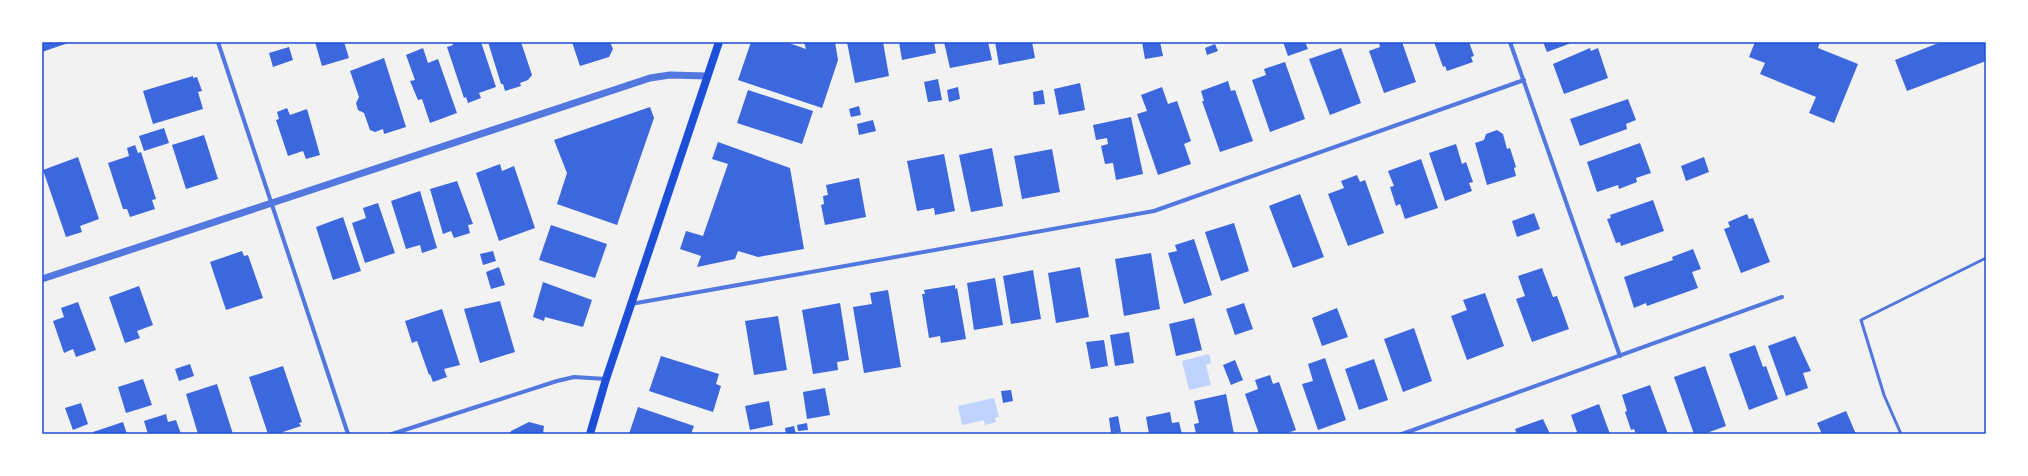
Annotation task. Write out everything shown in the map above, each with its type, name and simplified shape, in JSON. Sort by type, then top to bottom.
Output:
[{"type":"main road","points":[[590,434],[606,379],[718,42]]},
{"type":"street","points":[[218,42],[348,434]]},
{"type":"street","points":[[1510,42],[1620,356]]},
{"type":"street","points":[[42,279],[271,205],[650,78],[670,75],[707,76]]},
{"type":"street","points":[[631,304],[1154,211],[1524,80]]},
{"type":"street","points":[[1402,434],[1782,297]]},
{"type":"street","points":[[392,434],[557,381],[574,377],[606,379]]},
{"type":"lane","points":[[1901,434],[1884,395],[1861,320],[1986,258]]},
{"type":"water","points":[[1209,354],[1211,363],[1206,365],[1211,385],[1189,390],[1182,361]]},
{"type":"water","points":[[994,398],[999,417],[995,418],[996,422],[985,425],[984,420],[962,425],[958,406]]},
{"type":"building","points":[[42,42],[71,42],[42,52]]},
{"type":"building","points":[[315,42],[344,42],[349,58],[322,66]]},
{"type":"building","points":[[452,42],[481,42],[496,87],[479,93],[481,98],[468,103],[466,97],[464,98],[447,47],[453,45]]},
{"type":"building","points":[[488,42],[521,42],[532,75],[528,80],[520,83],[521,86],[505,91],[503,84],[501,84]]},
{"type":"building","points":[[572,42],[610,42],[613,49],[609,57],[580,66]]},
{"type":"building","points":[[751,42],[786,42],[806,49],[804,42],[835,42],[838,60],[822,108],[738,80]]},
{"type":"building","points":[[847,42],[883,42],[889,76],[855,83]]},
{"type":"building","points":[[899,42],[934,42],[936,53],[902,60]]},
{"type":"building","points":[[944,42],[988,42],[992,60],[950,68]]},
{"type":"building","points":[[995,42],[1032,42],[1035,58],[999,65]]},
{"type":"building","points":[[1142,42],[1160,42],[1163,56],[1145,59]]},
{"type":"building","points":[[1283,42],[1305,42],[1308,49],[1288,56]]},
{"type":"building","points":[[1379,42],[1402,42],[1416,82],[1384,93],[1369,51],[1380,47]]},
{"type":"building","points":[[1434,42],[1469,42],[1474,56],[1471,57],[1473,62],[1447,71],[1445,66],[1443,67]]},
{"type":"building","points":[[1543,42],[1574,42],[1547,52]]},
{"type":"building","points":[[1755,42],[1820,42],[1818,48],[1858,64],[1834,123],[1809,113],[1816,97],[1760,74],[1765,63],[1749,57]]},
{"type":"building","points":[[1941,42],[1986,42],[1986,61],[1907,91],[1895,60]]},
{"type":"building","points":[[1215,44],[1218,51],[1207,55],[1205,48]]},
{"type":"building","points":[[289,47],[293,60],[273,67],[269,53]]},
{"type":"building","points":[[423,48],[428,63],[438,59],[457,113],[430,123],[422,99],[418,100],[410,81],[415,80],[406,55]]},
{"type":"building","points":[[1341,48],[1361,103],[1330,115],[1309,59]]},
{"type":"building","points":[[1590,48],[1591,51],[1598,48],[1608,78],[1564,94],[1553,64]]},
{"type":"building","points":[[384,58],[406,127],[384,134],[383,129],[375,132],[370,130],[364,113],[358,110],[356,103],[359,97],[350,71]]},
{"type":"building","points":[[1285,62],[1305,119],[1270,132],[1252,80],[1266,75],[1264,69]]},
{"type":"building","points":[[193,76],[193,78],[197,77],[202,91],[198,92],[203,109],[153,124],[143,91]]},
{"type":"building","points":[[938,79],[942,100],[928,102],[924,82]]},
{"type":"building","points":[[1228,81],[1231,91],[1235,90],[1253,141],[1220,152],[1202,101],[1204,101],[1201,91]]},
{"type":"building","points":[[1080,83],[1085,110],[1059,115],[1054,89]]},
{"type":"building","points":[[958,87],[960,99],[949,102],[947,90]]},
{"type":"building","points":[[1162,87],[1168,104],[1177,101],[1191,141],[1184,144],[1191,164],[1158,175],[1137,114],[1147,111],[1141,95]]},
{"type":"building","points":[[748,90],[813,111],[802,144],[737,123]]},
{"type":"building","points":[[1043,90],[1045,104],[1034,105],[1033,92]]},
{"type":"building","points":[[1628,99],[1636,120],[1626,124],[1627,129],[1580,146],[1570,119]]},
{"type":"building","points":[[859,106],[861,115],[851,117],[849,109]]},
{"type":"building","points":[[650,107],[654,118],[617,225],[557,204],[567,173],[554,140]]},
{"type":"building","points":[[287,108],[290,115],[307,109],[320,155],[306,159],[303,151],[288,156],[276,120],[279,119],[277,112]]},
{"type":"building","points":[[1131,117],[1143,174],[1116,180],[1113,163],[1105,164],[1101,146],[1108,144],[1107,138],[1096,140],[1093,125]]},
{"type":"building","points":[[873,120],[876,131],[859,135],[857,124]]},
{"type":"building","points":[[164,128],[169,143],[144,151],[139,136]]},
{"type":"building","points":[[1497,130],[1503,134],[1507,149],[1510,148],[1516,167],[1514,168],[1516,176],[1487,185],[1475,143],[1484,140],[1486,134]]},
{"type":"building","points":[[204,135],[218,179],[186,189],[172,145]]},
{"type":"building","points":[[718,142],[790,168],[804,249],[758,257],[738,251],[735,259],[697,267],[701,256],[680,249],[686,231],[703,236],[728,164],[712,159]]},
{"type":"building","points":[[1640,143],[1651,173],[1636,178],[1637,182],[1619,189],[1618,185],[1597,192],[1587,162]]},
{"type":"building","points":[[1456,144],[1462,164],[1466,162],[1473,182],[1469,183],[1472,191],[1445,201],[1429,153]]},
{"type":"building","points":[[135,145],[138,153],[141,152],[156,199],[152,200],[155,209],[130,217],[127,209],[123,209],[108,163],[129,156],[127,148]]},
{"type":"building","points":[[992,148],[1003,206],[971,212],[959,155]]},
{"type":"building","points":[[1052,149],[1060,192],[1022,199],[1014,156]]},
{"type":"building","points":[[944,154],[955,211],[935,215],[934,208],[917,211],[907,161]]},
{"type":"building","points":[[78,157],[99,219],[80,226],[82,232],[66,237],[43,170]]},
{"type":"building","points":[[1704,157],[1709,172],[1686,181],[1681,166]]},
{"type":"building","points":[[1421,159],[1438,208],[1405,219],[1400,204],[1396,206],[1390,187],[1394,186],[1388,171]]},
{"type":"building","points":[[500,164],[502,171],[514,166],[535,228],[499,241],[476,173]]},
{"type":"building","points":[[1357,175],[1360,182],[1365,180],[1384,233],[1348,246],[1328,194],[1344,188],[1341,181]]},
{"type":"building","points":[[859,178],[866,217],[825,225],[821,205],[824,204],[823,196],[828,195],[826,185]]},
{"type":"building","points":[[457,181],[473,224],[468,225],[470,233],[454,238],[451,231],[443,234],[430,189]]},
{"type":"building","points":[[420,191],[437,248],[422,253],[420,245],[406,249],[391,201]]},
{"type":"building","points":[[1300,194],[1324,257],[1293,268],[1269,206]]},
{"type":"building","points":[[1653,200],[1664,231],[1621,246],[1620,242],[1616,243],[1607,219],[1611,218],[1610,215]]},
{"type":"building","points":[[378,203],[395,253],[365,263],[352,223],[366,218],[363,208]]},
{"type":"building","points":[[1534,213],[1540,229],[1517,237],[1512,221]]},
{"type":"building","points":[[1747,214],[1749,219],[1753,218],[1770,262],[1741,273],[1724,229],[1730,227],[1728,222]]},
{"type":"building","points":[[343,217],[361,271],[333,280],[316,227]]},
{"type":"building","points":[[1234,223],[1249,271],[1221,281],[1205,232]]},
{"type":"building","points":[[551,225],[607,244],[595,278],[539,260]]},
{"type":"building","points":[[1194,239],[1212,295],[1184,304],[1168,253],[1177,251],[1175,245]]},
{"type":"building","points":[[1693,249],[1701,269],[1692,272],[1698,288],[1647,306],[1646,303],[1634,308],[1624,277],[1673,260],[1672,257]]},
{"type":"building","points":[[242,251],[244,256],[248,255],[263,298],[226,310],[210,262]]},
{"type":"building","points":[[493,251],[496,261],[483,265],[480,254]]},
{"type":"building","points":[[1151,253],[1160,309],[1124,316],[1115,259]]},
{"type":"building","points":[[499,267],[505,285],[491,289],[486,272]]},
{"type":"building","points":[[1080,267],[1089,317],[1056,323],[1048,273]]},
{"type":"building","points":[[1542,268],[1553,297],[1557,296],[1569,329],[1532,342],[1516,299],[1525,296],[1518,276]]},
{"type":"building","points":[[1033,270],[1041,319],[1011,324],[1003,276]]},
{"type":"building","points":[[995,278],[1003,325],[974,330],[967,283]]},
{"type":"building","points":[[543,282],[592,300],[583,327],[545,317],[544,321],[533,317]]},
{"type":"building","points":[[955,285],[955,289],[957,288],[966,339],[941,343],[940,336],[929,338],[922,294],[925,294],[924,290]]},
{"type":"building","points":[[139,286],[153,325],[137,331],[140,338],[125,343],[109,297]]},
{"type":"building","points":[[888,290],[901,367],[864,373],[853,307],[872,304],[870,293]]},
{"type":"building","points":[[1485,293],[1504,346],[1467,360],[1451,316],[1467,310],[1463,300]]},
{"type":"building","points":[[500,301],[515,352],[480,363],[464,309]]},
{"type":"building","points":[[78,302],[96,350],[76,357],[73,349],[64,353],[53,321],[64,317],[61,308]]},
{"type":"building","points":[[840,303],[849,360],[837,362],[838,370],[813,374],[802,310]]},
{"type":"building","points":[[1244,303],[1253,329],[1235,335],[1226,309]]},
{"type":"building","points":[[1337,308],[1348,337],[1322,346],[1312,318]]},
{"type":"building","points":[[442,309],[460,365],[444,369],[447,377],[433,382],[417,341],[412,343],[405,321]]},
{"type":"building","points":[[778,316],[787,370],[754,375],[745,321]]},
{"type":"building","points":[[1194,318],[1202,350],[1176,356],[1169,324]]},
{"type":"building","points":[[1414,328],[1432,381],[1403,392],[1384,339]]},
{"type":"building","points":[[1129,332],[1134,363],[1115,366],[1110,335]]},
{"type":"building","points":[[1795,336],[1811,371],[1803,373],[1808,388],[1786,396],[1768,346]]},
{"type":"building","points":[[1104,340],[1108,366],[1091,369],[1086,342]]},
{"type":"building","points":[[1755,345],[1763,367],[1766,366],[1778,399],[1749,410],[1729,354]]},
{"type":"building","points":[[661,356],[719,374],[716,384],[721,386],[713,412],[649,391]]},
{"type":"building","points":[[1325,358],[1346,420],[1318,430],[1302,384],[1313,381],[1308,364]]},
{"type":"building","points":[[1374,359],[1388,400],[1359,410],[1345,369]]},
{"type":"building","points":[[1235,360],[1243,380],[1231,385],[1223,365]]},
{"type":"building","points":[[190,364],[194,376],[179,381],[175,369]]},
{"type":"building","points":[[283,366],[302,422],[299,423],[301,426],[277,434],[268,434],[249,377]]},
{"type":"building","points":[[1705,366],[1726,426],[1704,434],[1694,434],[1674,377]]},
{"type":"building","points":[[1270,375],[1273,384],[1279,382],[1296,430],[1285,434],[1259,434],[1245,394],[1258,389],[1255,380]]},
{"type":"building","points":[[143,379],[152,405],[126,413],[118,387]]},
{"type":"building","points":[[217,384],[233,434],[198,434],[186,394]]},
{"type":"building","points":[[1650,385],[1668,434],[1636,434],[1634,429],[1631,430],[1625,412],[1627,411],[1622,395]]},
{"type":"building","points":[[825,388],[830,415],[807,419],[803,392]]},
{"type":"building","points":[[1011,390],[1013,401],[1003,403],[1001,391]]},
{"type":"building","points":[[1226,394],[1234,434],[1196,434],[1194,424],[1199,423],[1194,401]]},
{"type":"building","points":[[769,401],[773,425],[750,430],[745,406]]},
{"type":"building","points":[[81,403],[88,424],[73,430],[65,408]]},
{"type":"building","points":[[1599,404],[1610,434],[1574,434],[1577,432],[1571,415]]},
{"type":"building","points":[[638,407],[694,426],[691,434],[629,434]]},
{"type":"building","points":[[1846,411],[1856,434],[1822,434],[1817,423]]},
{"type":"building","points":[[1170,412],[1172,423],[1179,422],[1182,434],[1149,434],[1146,417]]},
{"type":"building","points":[[166,414],[168,422],[176,420],[181,434],[148,434],[144,421]]},
{"type":"building","points":[[1118,416],[1121,432],[1111,433],[1109,418]]},
{"type":"building","points":[[1543,419],[1550,434],[1517,434],[1515,429]]},
{"type":"building","points":[[123,422],[127,434],[93,434],[93,432]]},
{"type":"building","points":[[529,422],[544,426],[543,434],[510,434],[511,431]]},
{"type":"building","points":[[807,423],[808,430],[798,431],[797,425]]},
{"type":"building","points":[[794,426],[796,434],[786,434],[785,428]]}]
